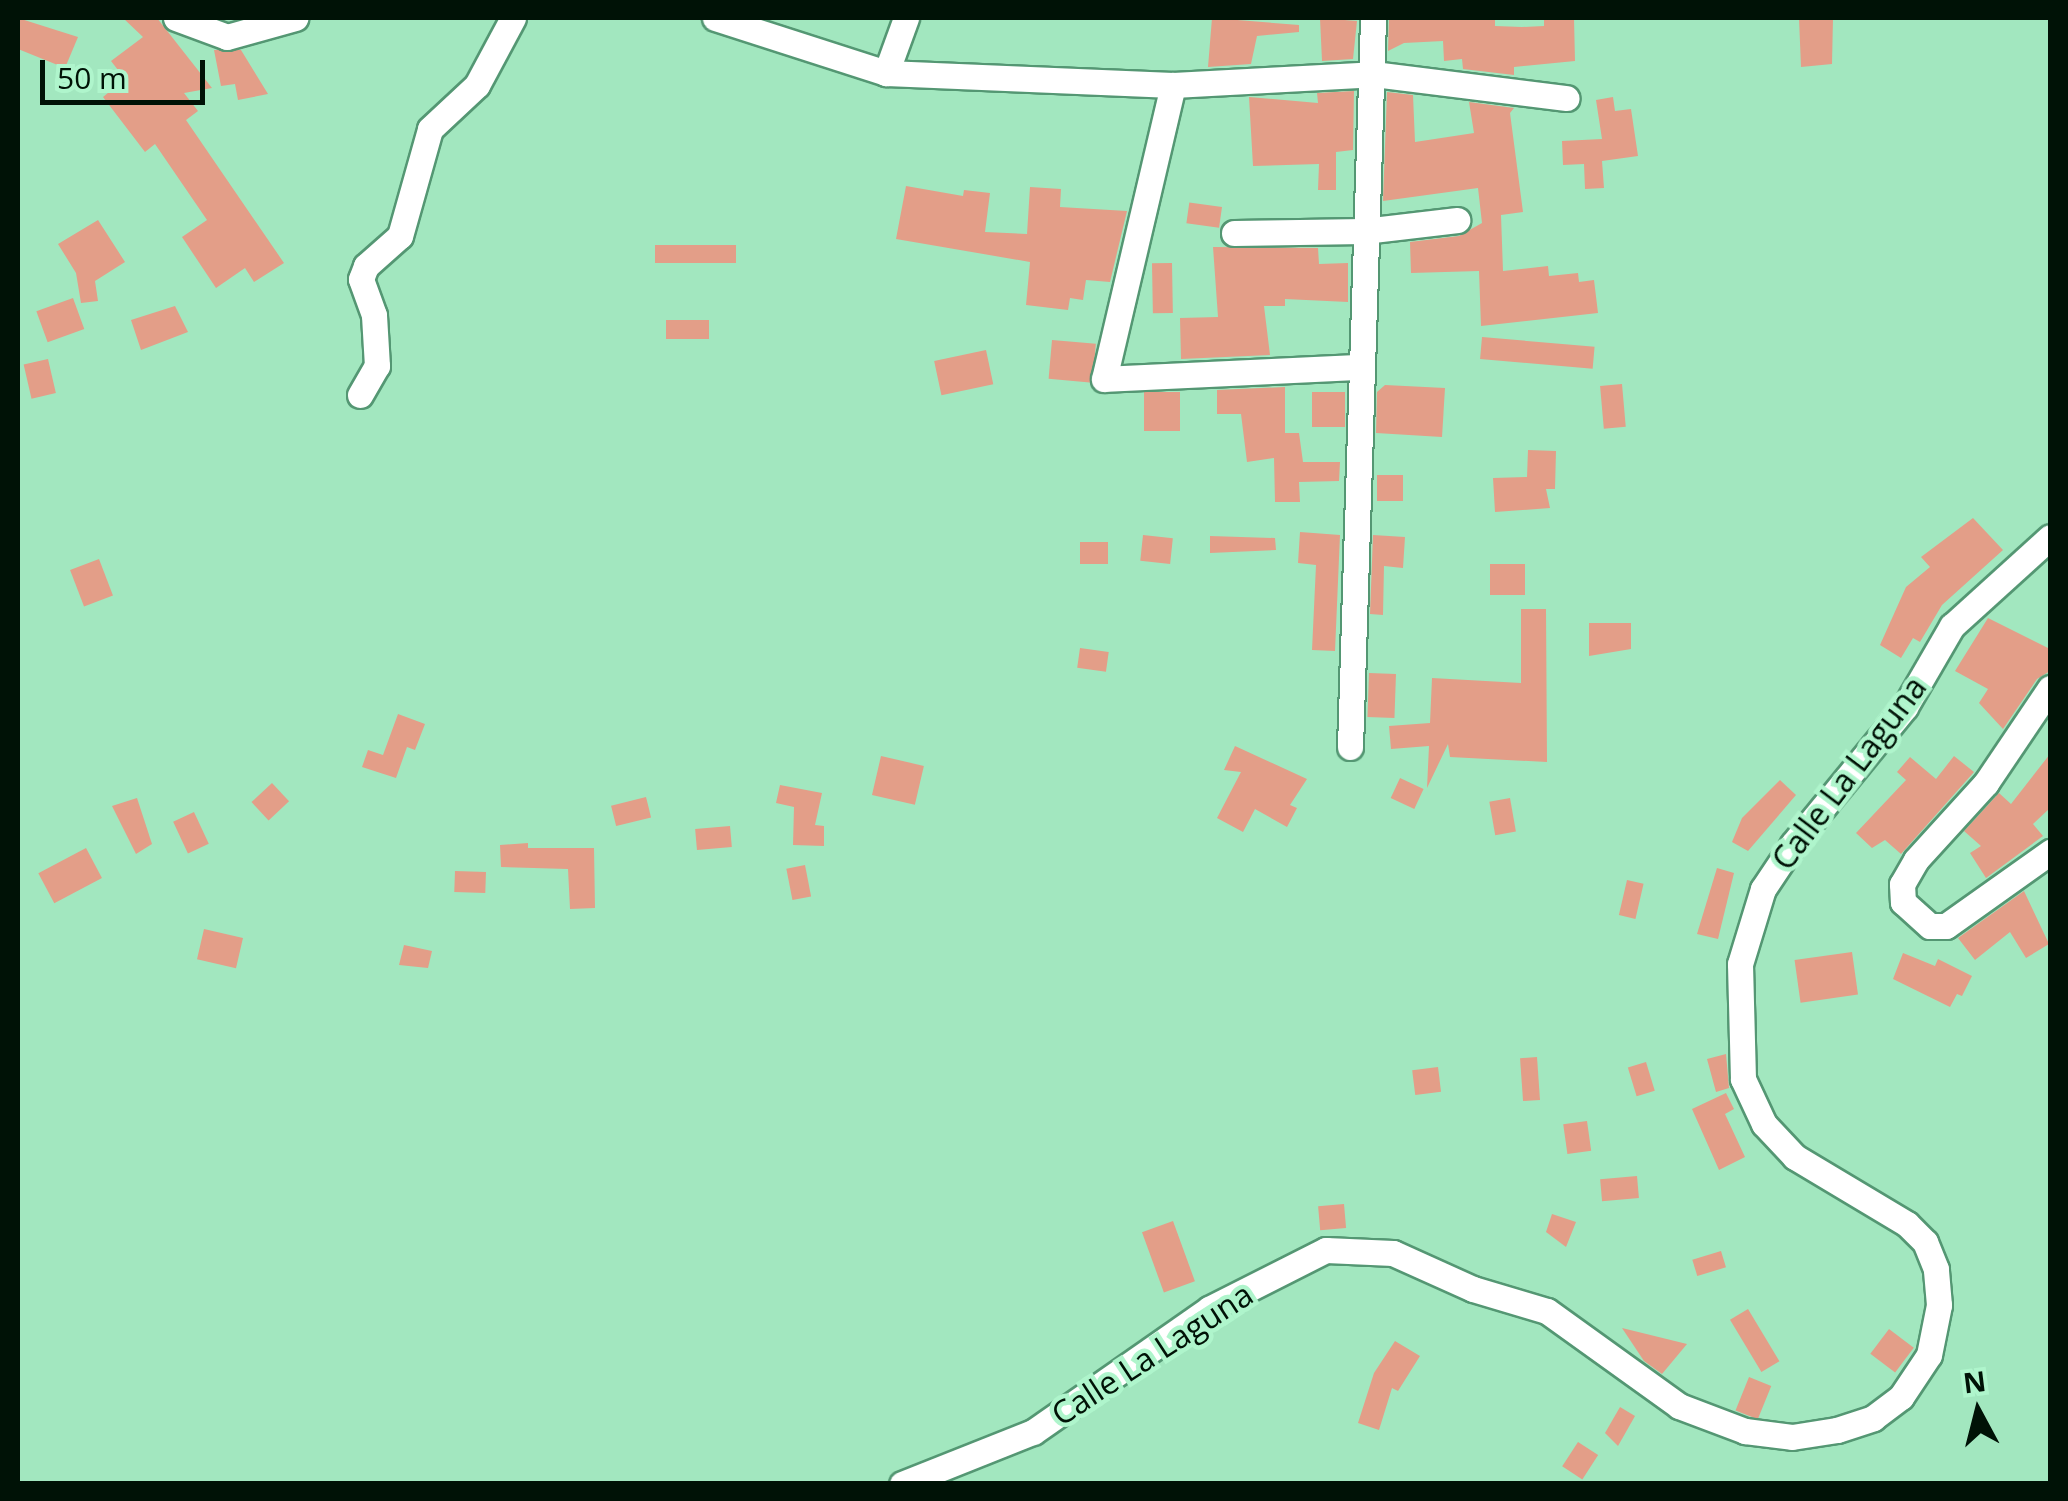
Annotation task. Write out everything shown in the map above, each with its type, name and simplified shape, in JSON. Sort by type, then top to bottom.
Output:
[{"type":"street","points":[[176,18],[227,37],[296,18]]},
{"type":"street","points":[[360,395],[377,366],[374,315],[361,279],[366,266],[400,236],[430,129],[477,85],[513,18]]},
{"type":"street","points":[[714,18],[886,73],[1172,85],[1373,74],[1567,98]]},
{"type":"street","points":[[886,73],[906,18]]},
{"type":"street","points":[[1350,747],[1373,18]]},
{"type":"street","points":[[1172,85],[1104,380],[1360,368]]},
{"type":"street","points":[[1234,233],[1364,231],[1456,220]]},
{"type":"street","name":"Calle La Laguna","points":[[902,1484],[1033,1432],[1209,1310],[1326,1250],[1393,1254],[1473,1290],[1547,1310],[1679,1406],[1745,1431],[1792,1436],[1837,1430],[1873,1418],[1901,1398],[1930,1355],[1940,1304],[1936,1269],[1925,1242],[1907,1224],[1795,1157],[1764,1124],[1743,1078],[1740,964],[1763,889],[1793,844],[1905,707],[1952,626],[2047,544]]},
{"type":"street","points":[[2050,688],[1986,783],[1916,860],[1902,884],[1903,902],[1930,926],[1946,926],[2050,852]]},
{"type":"building","points":[[18,18],[78,37],[65,68],[18,49]]},
{"type":"building","points":[[123,18],[157,18],[212,88],[184,93],[198,111],[186,120],[284,263],[254,282],[245,268],[216,288],[182,237],[207,220],[155,144],[145,152],[103,97],[125,79],[111,61],[143,37]]},
{"type":"building","points":[[1212,18],[1299,25],[1299,32],[1257,36],[1251,64],[1208,67]]},
{"type":"building","points":[[1320,18],[1357,21],[1353,59],[1322,61]]},
{"type":"building","points":[[1495,18],[1495,26],[1522,27],[1544,26],[1544,18],[1574,18],[1575,61],[1514,67],[1514,75],[1463,69],[1462,59],[1444,61],[1443,41],[1404,43],[1388,51],[1389,19]]},
{"type":"building","points":[[1799,18],[1833,18],[1832,64],[1801,67]]},
{"type":"building","points":[[214,50],[241,50],[268,94],[238,100],[235,84],[221,86]]},
{"type":"building","points":[[1354,91],[1353,150],[1336,152],[1336,190],[1318,190],[1319,164],[1253,166],[1249,97],[1318,103],[1317,93]]},
{"type":"building","points":[[1387,92],[1413,95],[1415,142],[1474,133],[1469,102],[1514,108],[1510,113],[1523,212],[1501,215],[1503,271],[1548,266],[1549,276],[1578,273],[1579,282],[1594,280],[1598,313],[1481,326],[1479,271],[1411,273],[1410,242],[1459,236],[1482,223],[1478,188],[1383,201]]},
{"type":"building","points":[[1613,97],[1615,111],[1631,109],[1638,156],[1602,161],[1604,188],[1585,189],[1584,164],[1563,165],[1562,141],[1602,139],[1596,100]]},
{"type":"building","points":[[906,186],[963,196],[964,190],[990,193],[985,232],[1027,234],[1030,187],[1061,189],[1060,207],[1127,211],[1110,282],[1086,280],[1083,300],[1070,298],[1068,310],[1026,305],[1030,262],[896,239]]},
{"type":"building","points":[[1189,202],[1222,207],[1219,228],[1186,223]]},
{"type":"building","points":[[98,220],[125,262],[95,281],[98,301],[81,303],[76,273],[58,244]]},
{"type":"building","points":[[655,245],[736,245],[736,263],[655,263]]},
{"type":"building","points":[[1213,247],[1318,248],[1319,264],[1348,263],[1348,302],[1285,299],[1285,306],[1264,306],[1270,355],[1181,359],[1180,318],[1218,317]]},
{"type":"building","points":[[1152,263],[1172,263],[1173,313],[1153,313]]},
{"type":"building","points":[[73,298],[84,329],[48,342],[36,311]]},
{"type":"building","points":[[175,306],[188,332],[141,350],[131,320]]},
{"type":"building","points":[[666,320],[709,320],[709,339],[666,339]]},
{"type":"building","points":[[1482,337],[1595,347],[1593,369],[1480,359]]},
{"type":"building","points":[[1052,340],[1096,344],[1092,383],[1049,379]]},
{"type":"building","points":[[986,350],[993,384],[941,395],[934,361]]},
{"type":"building","points":[[48,359],[56,393],[32,399],[24,365]]},
{"type":"building","points":[[1622,384],[1626,427],[1604,429],[1600,386]]},
{"type":"building","points":[[1385,385],[1445,388],[1442,437],[1376,433],[1377,392]]},
{"type":"building","points":[[1285,387],[1285,433],[1299,433],[1303,462],[1340,462],[1339,481],[1299,482],[1300,502],[1275,502],[1274,458],[1247,462],[1241,414],[1217,414],[1217,390]]},
{"type":"building","points":[[1144,392],[1180,392],[1180,431],[1144,431]]},
{"type":"building","points":[[1312,392],[1345,392],[1345,427],[1312,427]]},
{"type":"building","points":[[1528,450],[1556,451],[1555,489],[1546,489],[1550,508],[1495,512],[1493,478],[1527,477]]},
{"type":"building","points":[[1377,475],[1403,475],[1403,501],[1377,501]]},
{"type":"building","points":[[1973,518],[2003,550],[1942,605],[1920,642],[1913,638],[1901,658],[1880,645],[1906,587],[1930,567],[1921,557]]},
{"type":"building","points":[[1300,532],[1340,535],[1335,651],[1312,650],[1316,565],[1298,563]]},
{"type":"building","points":[[1143,535],[1173,538],[1170,564],[1140,561]]},
{"type":"building","points":[[1373,535],[1405,537],[1403,568],[1384,566],[1383,615],[1370,614]]},
{"type":"building","points":[[1210,536],[1275,538],[1276,550],[1210,553]]},
{"type":"building","points":[[1080,542],[1108,542],[1108,564],[1080,564]]},
{"type":"building","points":[[99,559],[113,595],[84,607],[70,570]]},
{"type":"building","points":[[1490,564],[1525,564],[1525,595],[1490,595]]},
{"type":"building","points":[[1521,609],[1546,609],[1547,762],[1450,757],[1448,744],[1427,788],[1429,746],[1391,749],[1389,726],[1430,723],[1432,678],[1521,683]]},
{"type":"building","points":[[1988,618],[2050,649],[2050,671],[2037,679],[2003,729],[1979,703],[1988,689],[1955,671]]},
{"type":"building","points":[[1589,623],[1631,623],[1631,649],[1589,656]]},
{"type":"building","points":[[1080,648],[1109,652],[1106,672],[1077,668]]},
{"type":"building","points":[[1369,673],[1396,674],[1394,718],[1367,717]]},
{"type":"building","points":[[398,714],[425,724],[415,750],[407,747],[396,778],[362,767],[368,750],[383,755]]},
{"type":"building","points":[[1235,746],[1307,779],[1290,805],[1297,808],[1287,827],[1255,809],[1243,832],[1217,818],[1241,772],[1224,770]]},
{"type":"building","points":[[2050,754],[2050,808],[2033,824],[2043,836],[1986,878],[1970,853],[1981,846],[1964,831],[1999,793],[2011,804]]},
{"type":"building","points":[[881,756],[924,766],[915,805],[872,795]]},
{"type":"building","points":[[1954,756],[1974,772],[1901,854],[1885,840],[1872,848],[1856,833],[1906,780],[1897,772],[1910,757],[1936,779]]},
{"type":"building","points":[[1400,778],[1424,789],[1414,809],[1391,798]]},
{"type":"building","points":[[1780,780],[1796,795],[1748,851],[1732,842],[1742,818]]},
{"type":"building","points":[[272,783],[289,801],[269,820],[252,802]]},
{"type":"building","points":[[780,785],[822,793],[815,825],[824,826],[824,846],[793,845],[794,807],[776,803]]},
{"type":"building","points":[[646,797],[651,817],[616,826],[611,806]]},
{"type":"building","points":[[137,798],[152,844],[136,854],[112,806]]},
{"type":"building","points":[[1510,798],[1516,831],[1495,835],[1489,802]]},
{"type":"building","points":[[194,812],[209,844],[188,853],[173,822]]},
{"type":"building","points":[[730,826],[732,847],[697,850],[695,829]]},
{"type":"building","points":[[528,843],[528,848],[594,848],[595,908],[570,909],[568,869],[501,867],[500,845]]},
{"type":"building","points":[[86,848],[102,878],[54,903],[38,873]]},
{"type":"building","points":[[805,865],[811,896],[792,900],[786,869]]},
{"type":"building","points":[[1717,868],[1734,873],[1718,939],[1697,934]]},
{"type":"building","points":[[455,871],[486,872],[485,893],[454,892]]},
{"type":"building","points":[[1627,880],[1644,884],[1635,919],[1619,915]]},
{"type":"building","points":[[2024,891],[2049,944],[2026,958],[2010,932],[1975,960],[1958,938]]},
{"type":"building","points":[[204,929],[243,938],[236,968],[197,959]]},
{"type":"building","points":[[404,945],[432,951],[428,968],[399,965]]},
{"type":"building","points":[[1852,952],[1858,995],[1801,1003],[1795,960]]},
{"type":"building","points":[[1903,953],[1935,966],[1938,959],[1972,976],[1962,996],[1957,994],[1950,1007],[1893,979]]},
{"type":"building","points":[[1726,1054],[1729,1088],[1716,1092],[1707,1059]]},
{"type":"building","points":[[1537,1057],[1540,1100],[1523,1101],[1520,1058]]},
{"type":"building","points":[[1646,1062],[1655,1091],[1637,1096],[1628,1068]]},
{"type":"building","points":[[1438,1067],[1441,1092],[1415,1095],[1412,1070]]},
{"type":"building","points":[[1726,1093],[1734,1109],[1725,1114],[1745,1157],[1719,1170],[1692,1109]]},
{"type":"building","points":[[1587,1121],[1591,1151],[1567,1154],[1563,1124]]},
{"type":"building","points":[[1637,1176],[1639,1198],[1602,1201],[1600,1179]]},
{"type":"building","points":[[1344,1204],[1346,1228],[1320,1230],[1318,1206]]},
{"type":"building","points":[[1552,1214],[1576,1222],[1566,1247],[1546,1232]]},
{"type":"building","points":[[1173,1221],[1195,1281],[1164,1292],[1142,1232]]},
{"type":"building","points":[[1721,1251],[1726,1267],[1697,1276],[1692,1260]]},
{"type":"building","points":[[1748,1309],[1779,1361],[1761,1372],[1730,1320]]},
{"type":"building","points":[[1622,1328],[1687,1344],[1662,1374],[1644,1361]]},
{"type":"building","points":[[1889,1329],[1914,1348],[1895,1372],[1870,1354]]},
{"type":"building","points":[[1395,1341],[1420,1356],[1398,1391],[1392,1388],[1379,1430],[1358,1423],[1374,1373]]},
{"type":"building","points":[[1749,1377],[1771,1386],[1758,1419],[1736,1410]]},
{"type":"building","points":[[1620,1407],[1635,1416],[1618,1446],[1605,1433]]},
{"type":"building","points":[[1578,1442],[1598,1455],[1582,1479],[1562,1466]]}]
